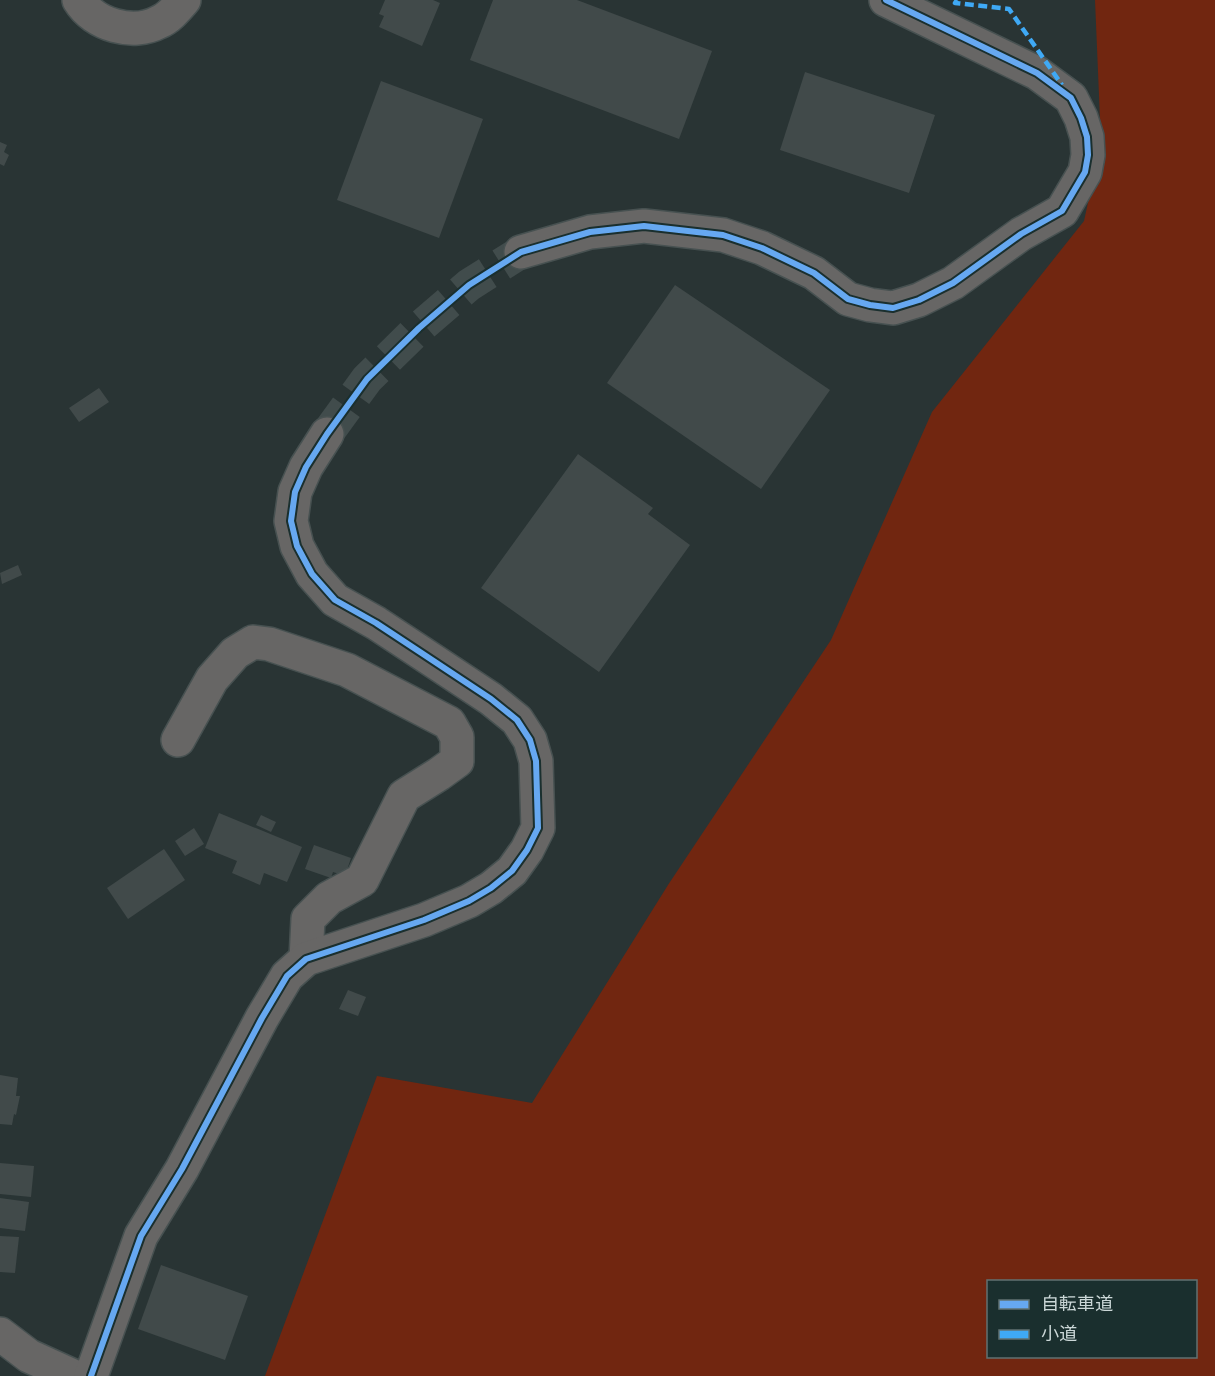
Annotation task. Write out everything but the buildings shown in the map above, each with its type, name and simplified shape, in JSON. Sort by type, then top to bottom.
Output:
[{"type":"street","points":[[79,0],[94,17],[108,24],[126,28],[144,27],[159,22],[184,0]]},
{"type":"street","points":[[521,252],[590,232],[644,226],[723,234],[762,248],[814,273],[848,298],[870,305],[893,308],[919,300],[953,283],[1021,234],[1062,211],[1085,172],[1088,155],[1087,137],[1071,98],[1037,73],[886,0]]},
{"type":"street","points":[[91,1376],[141,1236],[182,1169],[262,1018],[287,976],[306,959],[424,920],[469,901],[491,888],[512,871],[527,850],[538,828],[536,760],[530,741],[517,720],[491,699],[420,652],[335,600],[307,565],[297,546],[291,521],[295,492],[306,467],[327,434]]},
{"type":"street","points":[[178,740],[212,679],[235,653],[253,642],[269,644],[347,670],[449,723],[457,737],[457,760],[404,796],[362,880],[329,898],[308,919],[306,959]]},
{"type":"street","points":[[0,1334],[29,1356],[73,1376]]},
{"type":"shaded area","points":[[1095,0],[1215,0],[1215,1376],[265,1376],[377,1076],[532,1103],[668,885],[831,640],[932,412],[1084,221],[1101,143]]},
{"type":"tunnel","points":[[327,434],[367,379],[419,328],[469,285],[521,252]]},
{"type":"marked path","points":[[957,0],[955,3],[1009,9],[1062,85]]},
{"type":"cycle path","points":[[91,1376],[141,1236],[182,1169],[262,1018],[287,976],[306,959],[424,920],[469,901],[491,888],[512,871],[527,850],[538,828],[536,761],[530,740],[517,720],[491,699],[420,652],[335,600],[312,574],[297,546],[291,521],[295,492],[306,467],[367,379],[419,328],[469,285],[521,252],[590,232],[644,226],[723,235],[762,248],[814,273],[848,299],[893,308],[919,300],[953,283],[1021,234],[1062,211],[1085,172],[1088,155],[1087,137],[1071,98],[1037,73],[886,0]]}]
